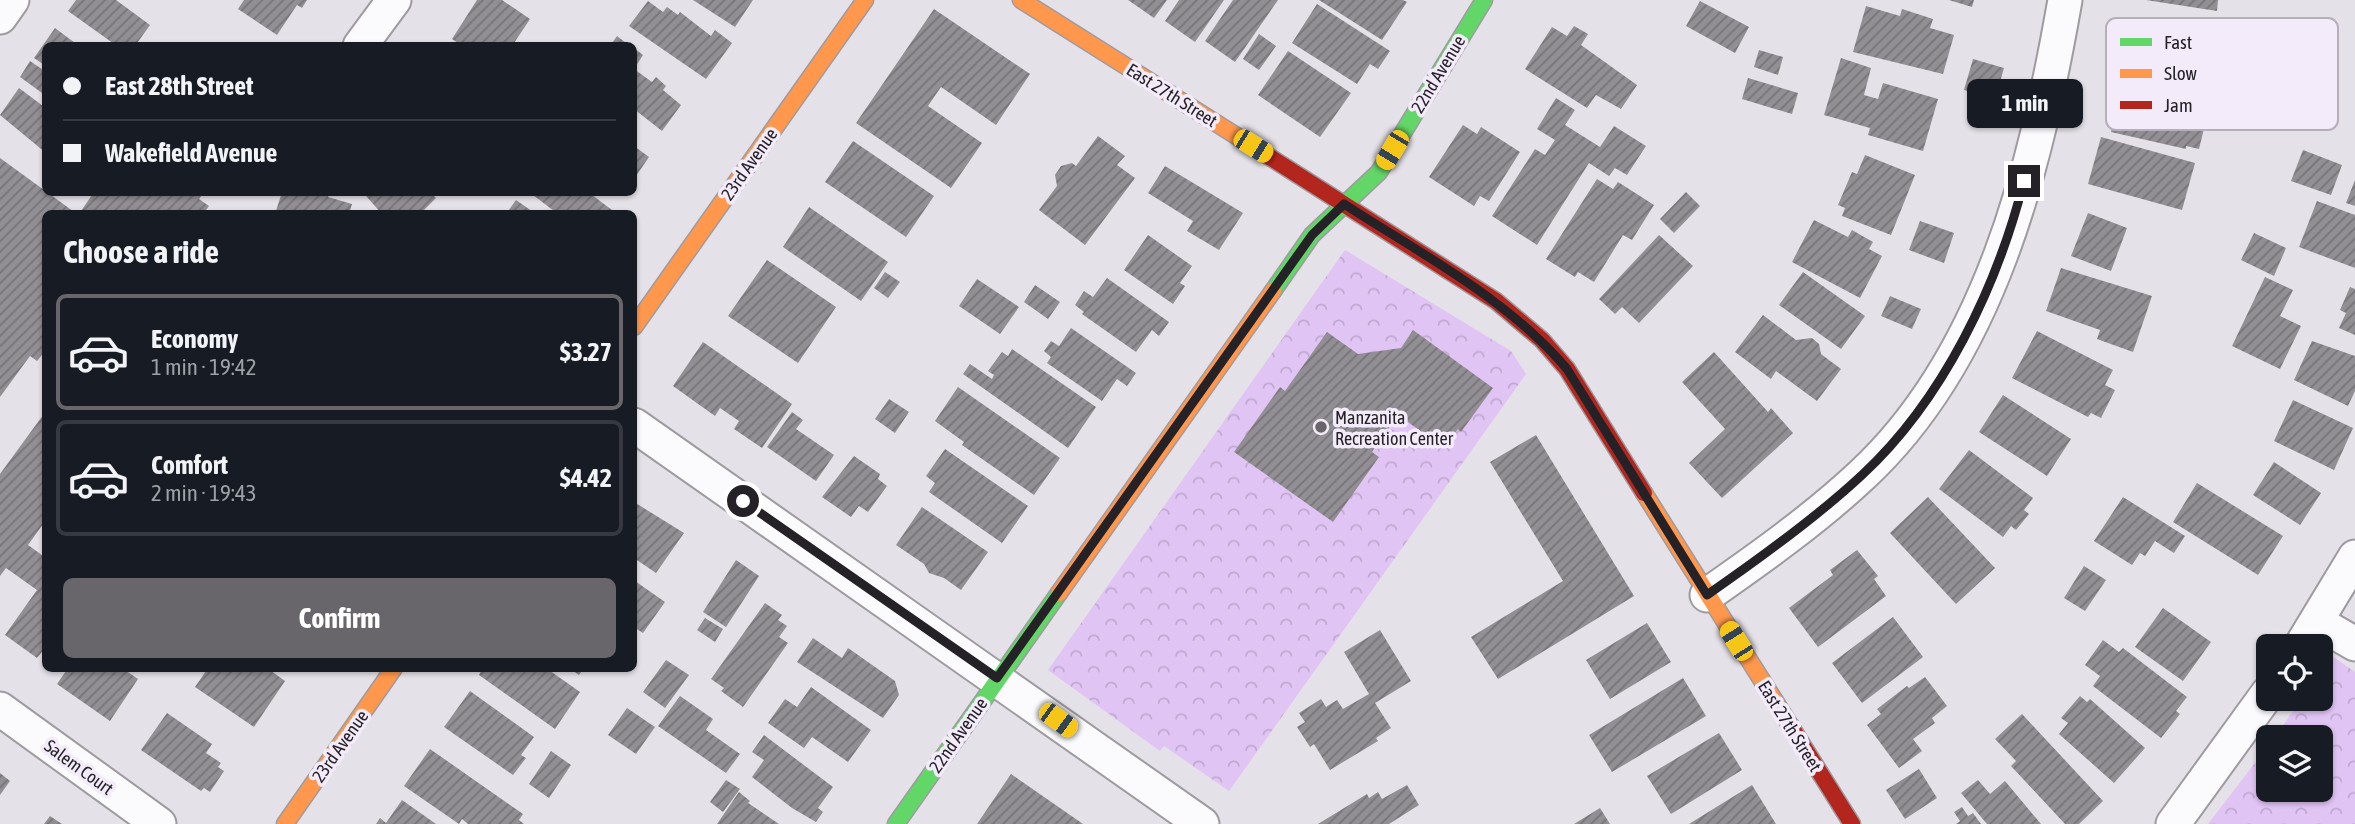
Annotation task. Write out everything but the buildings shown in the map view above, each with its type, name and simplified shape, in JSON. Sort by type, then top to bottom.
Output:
[{"type":"street","points":[[0,17],[12,0]]},
{"type":"street","points":[[363,42],[394,0]]},
{"type":"street","name":"23rd Avenue","points":[[637,323],[865,0]]},
{"type":"street","name":"East 27th Street","points":[[1021,0],[1496,302],[1542,340],[1567,369],[1852,824]]},
{"type":"street","name":"22nd Avenue","points":[[896,824],[1312,235],[1379,172],[1483,0]]},
{"type":"street","points":[[1707,595],[1750,565],[1863,475],[1924,404],[1971,324],[2018,205],[2054,61],[2065,0]]},
{"type":"street","points":[[637,427],[1202,824]]},
{"type":"street","points":[[2309,634],[2355,557]]},
{"type":"street","points":[[2333,640],[2355,645]]},
{"type":"street","name":"23rd Avenue","points":[[285,824],[391,672]]},
{"type":"street","name":"Salem Court","points":[[0,709],[159,824]]},
{"type":"street","points":[[2173,824],[2256,710]]},
{"type":"green space","points":[[1345,250],[1511,351],[1526,374],[1229,791],[1164,746],[1160,751],[1048,670]]},
{"type":"green space","points":[[2333,657],[2355,672],[2355,824],[2208,824],[2256,762],[2256,802],[2333,802],[2333,725],[2283,725],[2293,711],[2333,711]]},
{"type":"traffic: fast","points":[[1273,291],[1312,235],[1379,172],[1484,0]]},
{"type":"traffic: fast","points":[[896,824],[1059,593]]},
{"type":"traffic: slow","points":[[637,323],[865,0]]},
{"type":"traffic: slow","points":[[1021,0],[1254,147]]},
{"type":"traffic: slow","points":[[1059,593],[1273,291]]},
{"type":"traffic: slow","points":[[1644,493],[1790,725]]},
{"type":"traffic: slow","points":[[285,824],[391,672]]},
{"type":"traffic: jam","points":[[1254,147],[1496,301],[1542,340],[1567,369],[1644,493]]},
{"type":"traffic: jam","points":[[1790,725],[1852,824]]},
{"type":"place","name":"Manzanita Recreation Center","points":[[1321,427]]},
{"type":"route","points":[[743,501],[997,678],[1108,526],[1312,235],[1344,204],[1496,302],[1542,340],[1567,369],[1707,595],[1750,565],[1863,475],[1924,404],[1971,324],[2018,205],[2024,181]]}]
